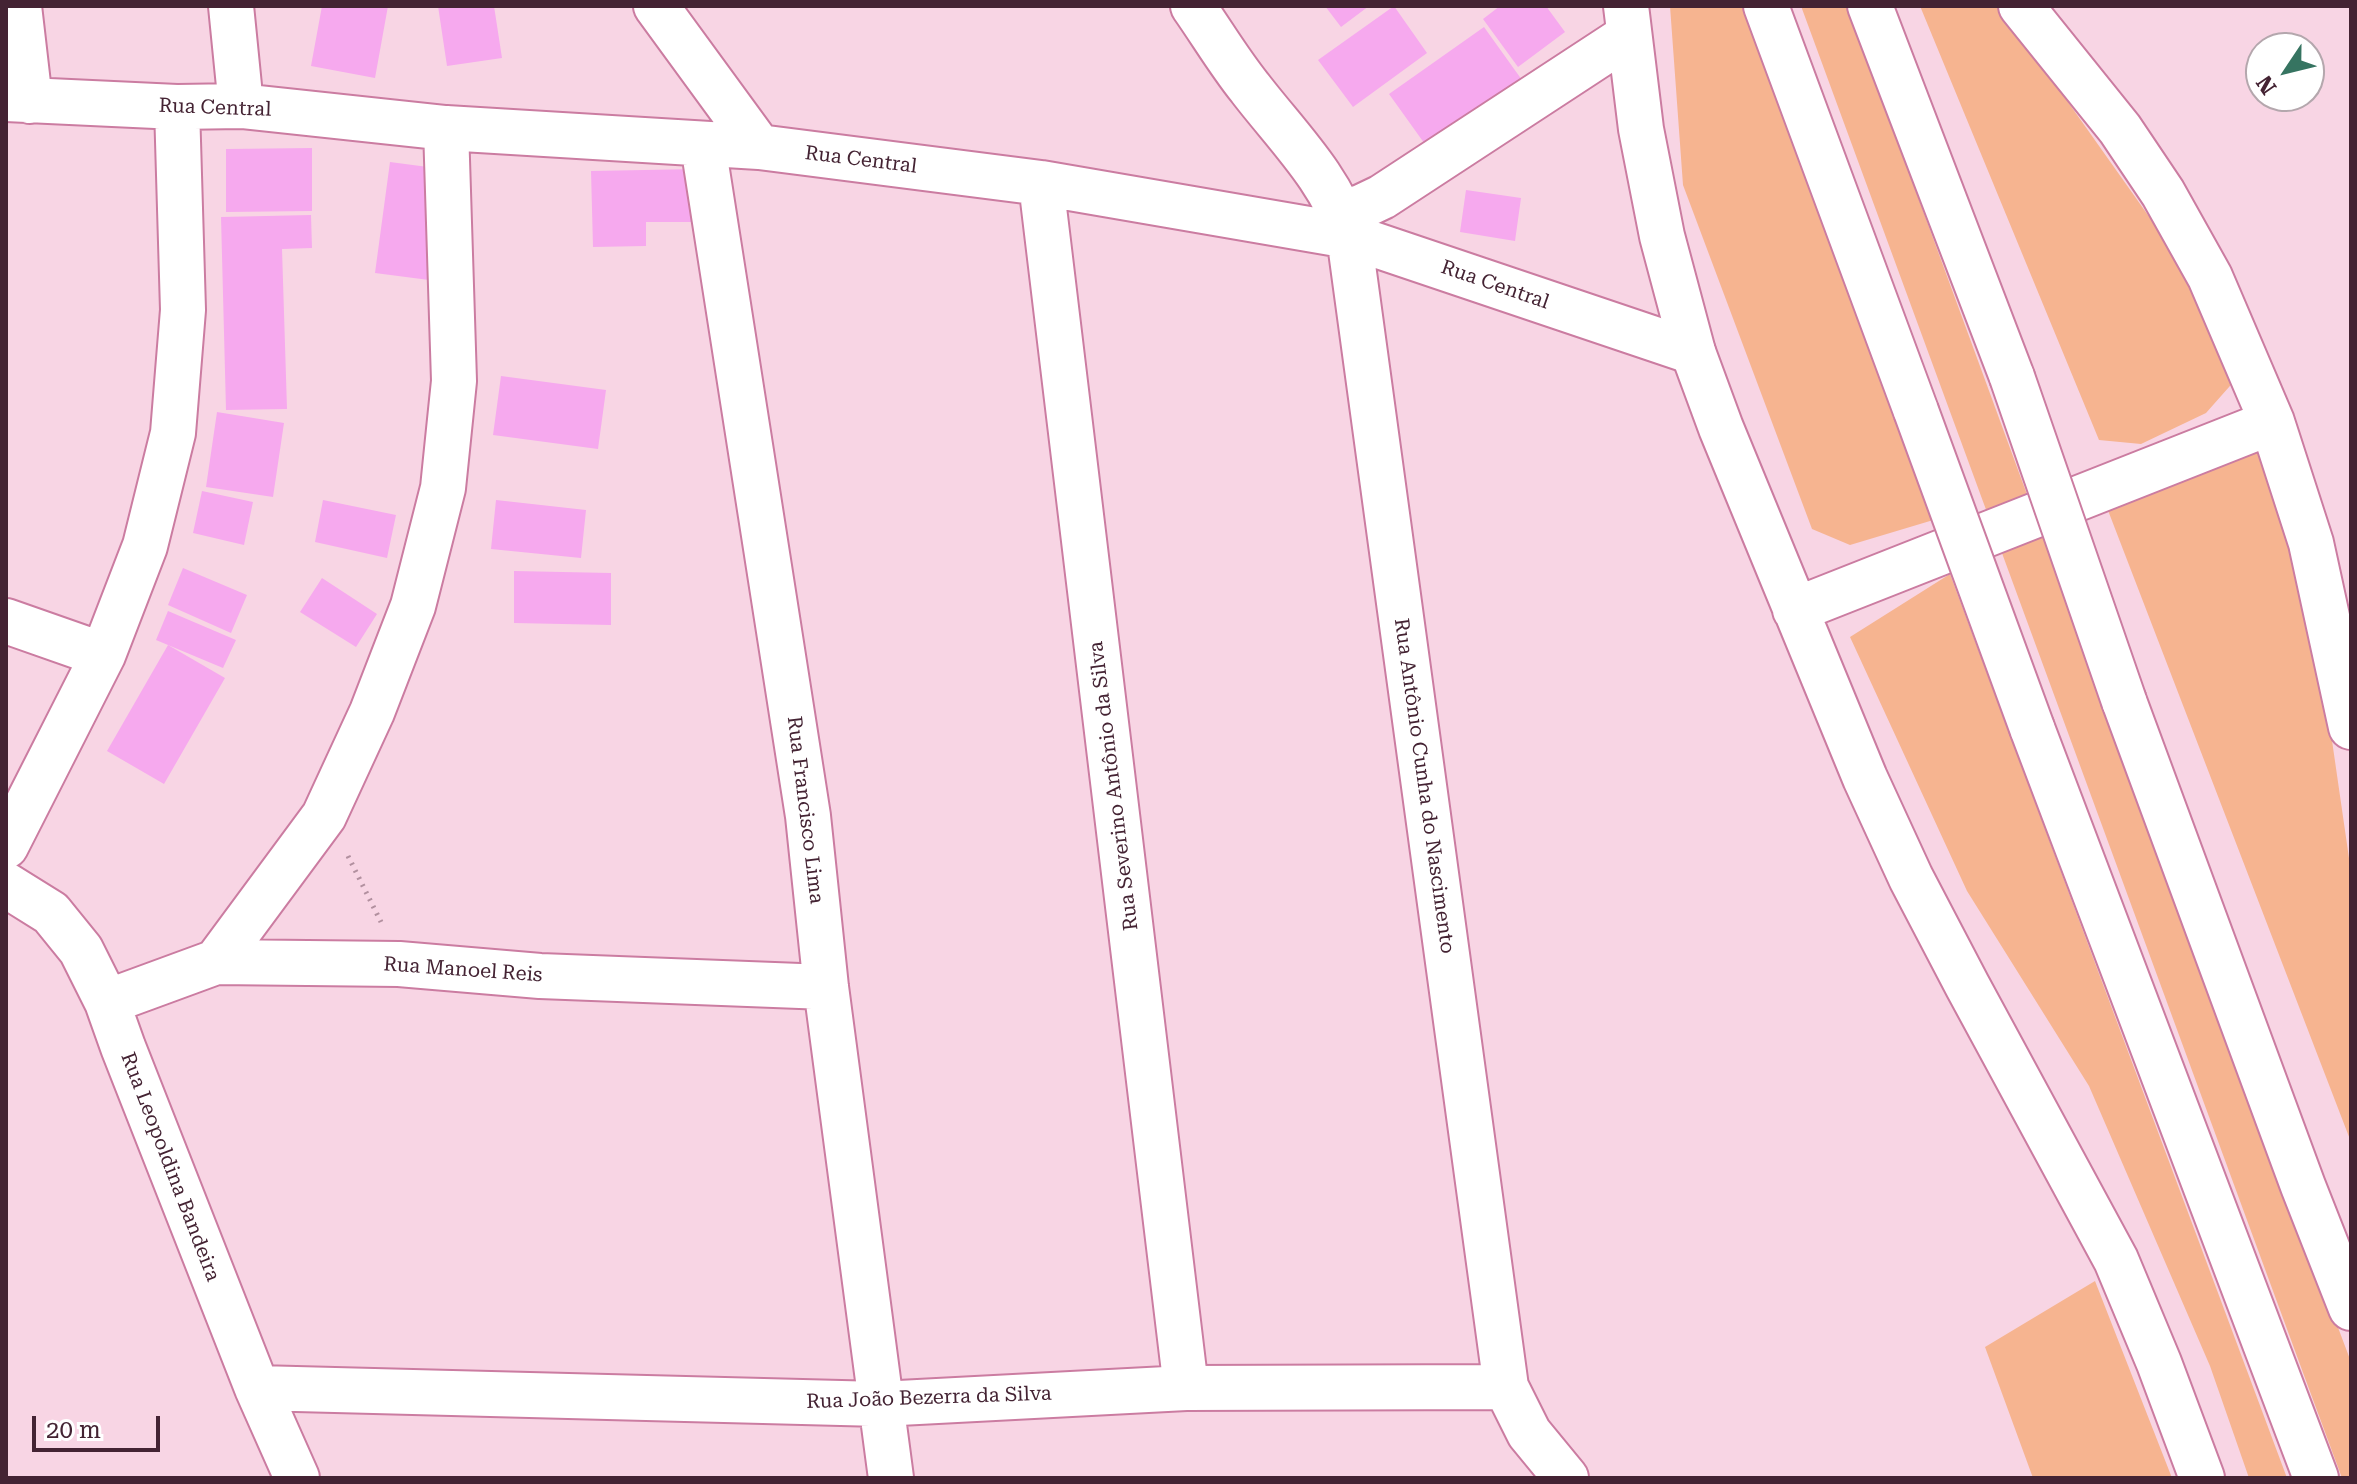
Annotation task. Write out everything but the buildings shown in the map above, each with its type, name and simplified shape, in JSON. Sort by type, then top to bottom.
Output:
[{"type":"main road","points":[[18,100],[19,6]]},
{"type":"main road","points":[[231,6],[241,106]]},
{"type":"main road","points":[[656,6],[759,147]]},
{"type":"main road","points":[[1193,6],[1246,83],[1330,191],[1346,225],[1361,207],[1382,197],[1627,21],[1641,129],[1662,236],[1693,352],[1721,428],[1865,778],[1911,878],[2116,1260],[2202,1478]]},
{"type":"main road","points":[[1766,6],[2032,728],[2316,1478]]},
{"type":"main road","points":[[1870,6],[2012,377],[2124,701],[2351,1308]]},
{"type":"main road","points":[[2021,6],[2120,129],[2163,193],[2210,277],[2272,422],[2311,543],[2351,727]]},
{"type":"main road","name":"Rua Central","points":[[18,100],[177,107],[241,106],[446,128],[759,147],[1346,225],[1693,352]]},
{"type":"main road","points":[[6,846],[103,655],[145,546],[173,433],[183,310],[177,107]]},
{"type":"main road","points":[[216,962],[324,816],[372,712],[413,606],[443,488],[454,381],[446,128]]},
{"type":"main road","name":"Rua Francisco Lima","points":[[703,145],[808,816],[826,987],[891,1478]]},
{"type":"main road","name":"Rua Severino Antônio da Silva","points":[[1041,183],[1186,1388]]},
{"type":"main road","name":"Rua Antônio Cunha do Nascimento","points":[[1346,225],[1506,1387],[1529,1433],[1566,1478]]},
{"type":"main road","points":[[1795,610],[2272,422]]},
{"type":"main road","points":[[6,621],[103,655]]},
{"type":"main road","name":"Rua Leopoldina Bandeira","points":[[6,885],[51,913],[81,950],[107,1002],[257,1388],[297,1478]]},
{"type":"main road","name":"Rua Manoel Reis","points":[[107,1002],[216,962],[399,964],[540,976],[826,987]]},
{"type":"main road","name":"Rua João Bezerra da Silva","points":[[257,1388],[880,1404],[1186,1388],[1506,1387]]},
{"type":"path","points":[[324,816],[357,872],[399,964]]},
{"type":"shaded area","points":[[1670,6],[1743,6],[1940,518],[1850,545],[1812,529],[1683,185]]},
{"type":"shaded area","points":[[1801,6],[1848,6],[2117,740],[2351,1362],[2351,1478],[2342,1478]]},
{"type":"shaded area","points":[[1920,6],[2000,6],[2167,242],[2237,378],[2206,413],[2141,444],[2099,440]]},
{"type":"shaded area","points":[[2268,445],[2314,616],[2351,872],[2351,1142],[2104,500]]},
{"type":"shaded area","points":[[1950,574],[2287,1478],[2249,1478],[2210,1366],[2089,1086],[1967,891],[1850,637]]},
{"type":"shaded area","points":[[2095,1281],[2172,1478],[2033,1478],[1985,1347]]}]
